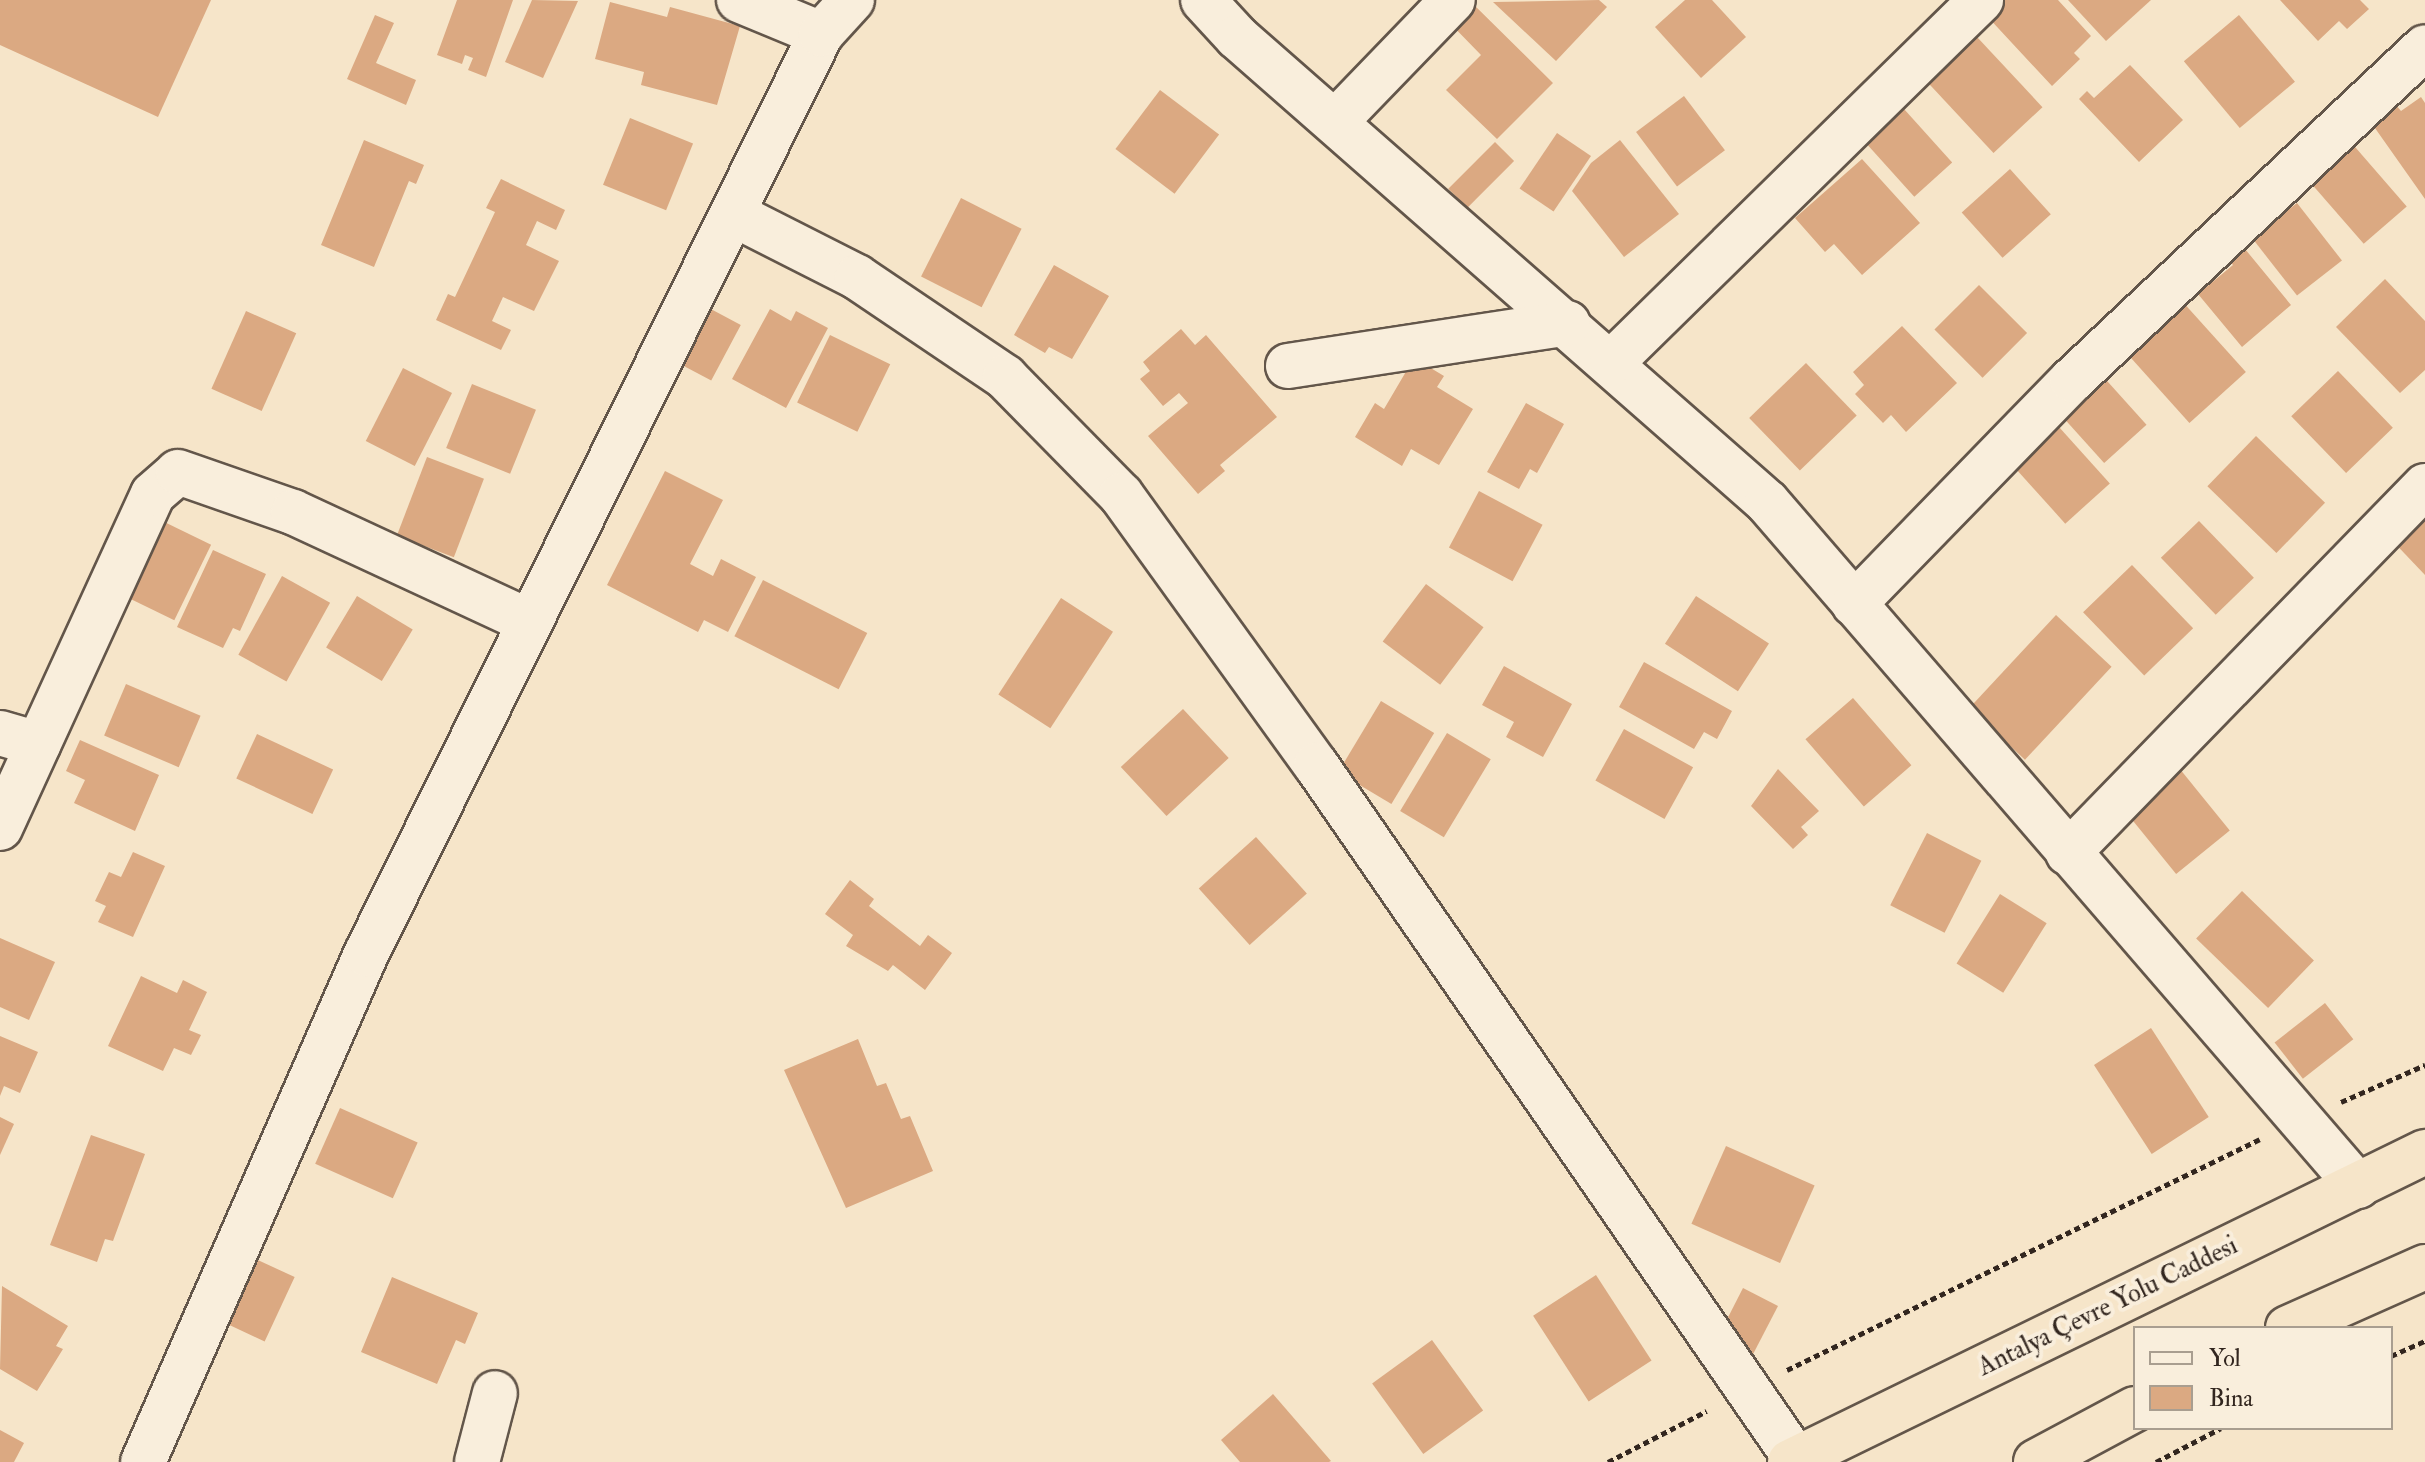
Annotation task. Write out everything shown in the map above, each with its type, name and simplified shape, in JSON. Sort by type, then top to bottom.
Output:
[{"type":"highway","name":"Antalya Çevre Yolu Caddesi","points":[[1793,1461],[2425,1152]]},
{"type":"highway","points":[[2292,1326],[2425,1267]]},
{"type":"highway","points":[[2036,1462],[2133,1410]]},
{"type":"street","points":[[739,0],[821,34]]},
{"type":"street","points":[[143,1462],[366,954],[528,621],[821,34],[852,0]]},
{"type":"street","points":[[1203,0],[1767,502],[2358,1186]]},
{"type":"street","points":[[1336,121],[1453,0]]},
{"type":"street","points":[[1612,362],[1981,0]]},
{"type":"street","points":[[1854,604],[2072,380],[2425,47]]},
{"type":"street","points":[[733,214],[857,277],[1005,377],[1121,495],[1316,765],[1793,1461]]},
{"type":"street","points":[[1288,366],[1568,323]]},
{"type":"street","points":[[0,828],[19,738],[153,494],[178,472],[293,512],[528,621]]},
{"type":"street","points":[[2068,853],[2425,486]]},
{"type":"street","points":[[477,1462],[495,1393]]},
{"type":"path","points":[[1608,1462],[1747,1390],[2301,1119],[2425,1065]]},
{"type":"path","points":[[2393,1355],[2425,1341]]},
{"type":"path","points":[[2156,1462],[2217,1430]]},
{"type":"building","points":[[0,0],[211,0],[158,117],[0,45]]},
{"type":"building","points":[[457,0],[513,0],[486,77],[468,70],[473,58],[465,55],[462,64],[437,55]]},
{"type":"building","points":[[532,0],[578,1],[543,78],[505,62]]},
{"type":"building","points":[[1469,0],[1553,83],[1497,139],[1446,90],[1481,55],[1444,17]]},
{"type":"building","points":[[1599,0],[1607,7],[1556,61],[1493,2]]},
{"type":"building","points":[[1685,0],[1712,0],[1746,37],[1701,78],[1655,27]]},
{"type":"building","points":[[2002,0],[2058,0],[2091,36],[2074,53],[2080,59],[2052,86],[1986,15]]},
{"type":"building","points":[[2068,0],[2151,0],[2106,41]]},
{"type":"building","points":[[2280,0],[2360,0],[2369,9],[2347,29],[2339,21],[2318,41]]},
{"type":"building","points":[[610,2],[667,17],[670,7],[740,26],[717,105],[641,85],[644,72],[595,59]]},
{"type":"building","points":[[375,15],[394,23],[376,63],[416,80],[406,105],[347,79]]},
{"type":"building","points":[[2239,15],[2295,82],[2240,128],[2184,61]]},
{"type":"building","points":[[1977,37],[2042,107],[1993,153],[1928,83]]},
{"type":"building","points":[[2130,65],[2183,120],[2139,162],[2079,99],[2087,91],[2094,98]]},
{"type":"building","points":[[1160,90],[1219,135],[1175,194],[1115,149]]},
{"type":"building","points":[[1684,96],[1725,150],[1677,186],[1636,132]]},
{"type":"building","points":[[2421,97],[2425,103],[2425,199],[2370,121],[2395,104],[2401,111]]},
{"type":"building","points":[[1904,109],[1952,163],[1914,197],[1866,143]]},
{"type":"building","points":[[630,118],[693,143],[666,210],[603,185]]},
{"type":"building","points":[[1557,133],[1591,156],[1554,211],[1520,189]]},
{"type":"building","points":[[364,140],[424,165],[416,184],[409,181],[374,267],[321,245]]},
{"type":"building","points":[[1620,140],[1679,214],[1624,257],[1572,191],[1591,163]]},
{"type":"building","points":[[2349,140],[2407,206],[2364,244],[2306,177]]},
{"type":"building","points":[[1495,142],[1514,161],[1467,208],[1448,189]]},
{"type":"building","points":[[1862,159],[1920,223],[1862,275],[1834,244],[1825,252],[1795,218]]},
{"type":"building","points":[[2010,169],[2051,214],[2003,258],[1962,212]]},
{"type":"building","points":[[501,179],[565,210],[556,230],[537,221],[526,245],[559,261],[534,311],[503,297],[492,321],[511,330],[501,350],[436,320],[448,294],[455,297],[495,212],[486,208]]},
{"type":"building","points":[[961,198],[1022,229],[982,307],[921,276]]},
{"type":"building","points":[[2297,203],[2342,261],[2297,296],[2252,238]]},
{"type":"building","points":[[2236,238],[2291,305],[2242,347],[2198,294],[2233,265],[2221,251]]},
{"type":"building","points":[[1054,265],[1109,296],[1072,359],[1049,347],[1045,353],[1014,335]]},
{"type":"building","points":[[2385,279],[2425,321],[2425,370],[2400,393],[2336,327]]},
{"type":"building","points":[[1979,285],[2027,333],[1983,378],[1934,330]]},
{"type":"building","points":[[694,300],[741,325],[711,381],[664,356]]},
{"type":"building","points":[[2181,300],[2246,372],[2189,423],[2125,351]]},
{"type":"building","points":[[770,309],[791,321],[796,311],[828,328],[786,408],[732,379]]},
{"type":"building","points":[[246,311],[296,333],[262,411],[211,389]]},
{"type":"building","points":[[1902,326],[1957,383],[1906,432],[1891,415],[1883,423],[1855,394],[1864,385],[1853,372]]},
{"type":"building","points":[[1181,329],[1195,345],[1206,335],[1277,417],[1220,465],[1225,471],[1198,494],[1148,436],[1188,403],[1179,393],[1163,406],[1140,379],[1150,371],[1143,362]]},
{"type":"building","points":[[830,335],[890,364],[857,432],[797,402]]},
{"type":"building","points":[[1414,358],[1444,376],[1437,387],[1473,409],[1439,465],[1411,449],[1402,466],[1355,437],[1375,403],[1384,409]]},
{"type":"building","points":[[1806,363],[1857,416],[1800,470],[1749,418]]},
{"type":"building","points":[[403,368],[452,393],[415,466],[366,441]]},
{"type":"building","points":[[2338,371],[2393,428],[2346,473],[2291,416]]},
{"type":"building","points":[[2099,372],[2147,425],[2104,463],[2057,410]]},
{"type":"building","points":[[472,384],[536,410],[510,474],[446,448]]},
{"type":"building","points":[[1526,403],[1564,424],[1537,473],[1530,469],[1519,489],[1487,472]]},
{"type":"building","points":[[2059,427],[2110,483],[2065,524],[2014,467]]},
{"type":"building","points":[[2256,436],[2325,503],[2276,553],[2207,486]]},
{"type":"building","points":[[427,457],[484,479],[454,557],[397,535]]},
{"type":"building","points":[[665,471],[723,500],[690,564],[713,576],[721,559],[756,577],[728,632],[704,620],[698,632],[607,585]]},
{"type":"building","points":[[1479,491],[1543,525],[1513,581],[1449,548]]},
{"type":"building","points":[[2425,497],[2425,575],[2386,534]]},
{"type":"building","points":[[150,515],[211,545],[174,620],[113,590]]},
{"type":"building","points":[[2199,521],[2254,578],[2216,615],[2161,558]]},
{"type":"building","points":[[213,550],[266,574],[240,631],[233,628],[223,648],[177,627]]},
{"type":"building","points":[[2132,565],[2193,628],[2144,676],[2083,612]]},
{"type":"building","points":[[282,576],[330,603],[286,681],[238,655]]},
{"type":"building","points":[[763,580],[867,633],[839,689],[734,636]]},
{"type":"building","points":[[1426,584],[1484,627],[1440,685],[1383,642]]},
{"type":"building","points":[[357,596],[413,629],[382,681],[326,647]]},
{"type":"building","points":[[1696,596],[1769,643],[1738,691],[1665,644]]},
{"type":"building","points":[[1061,598],[1113,632],[1050,728],[998,694]]},
{"type":"building","points":[[2056,615],[2112,667],[2025,760],[1969,708]]},
{"type":"building","points":[[1644,662],[1732,711],[1717,739],[1704,732],[1694,749],[1619,707]]},
{"type":"building","points":[[1504,666],[1572,704],[1543,757],[1506,737],[1514,722],[1482,705]]},
{"type":"building","points":[[126,684],[201,716],[179,767],[104,736]]},
{"type":"building","points":[[1853,698],[1911,765],[1864,807],[1805,739]]},
{"type":"building","points":[[1381,701],[1434,733],[1391,804],[1338,772]]},
{"type":"building","points":[[1183,709],[1229,758],[1167,816],[1121,767]]},
{"type":"building","points":[[1624,729],[1693,767],[1664,819],[1595,781]]},
{"type":"building","points":[[1447,733],[1491,759],[1444,837],[1400,811]]},
{"type":"building","points":[[257,734],[333,769],[312,814],[236,778]]},
{"type":"building","points":[[80,740],[159,775],[135,831],[74,803],[85,780],[66,771]]},
{"type":"building","points":[[2175,763],[2230,831],[2176,874],[2121,806]]},
{"type":"building","points":[[1778,769],[1819,811],[1801,827],[1808,835],[1793,849],[1751,806]]},
{"type":"building","points":[[1927,833],[1981,861],[1945,933],[1890,905]]},
{"type":"building","points":[[1256,837],[1307,893],[1250,945],[1199,889]]},
{"type":"building","points":[[133,852],[165,866],[133,937],[98,922],[106,906],[95,901],[109,872],[121,877]]},
{"type":"building","points":[[850,880],[874,899],[869,906],[920,946],[928,935],[952,953],[925,990],[893,965],[888,971],[846,946],[853,935],[825,914]]},
{"type":"building","points":[[2242,891],[2314,960],[2268,1008],[2196,938]]},
{"type":"building","points":[[2000,894],[2047,923],[2003,993],[1957,964]]},
{"type":"building","points":[[0,938],[55,962],[29,1020],[0,1007]]},
{"type":"building","points":[[141,976],[177,993],[183,980],[207,992],[189,1030],[201,1035],[191,1055],[174,1048],[163,1071],[108,1046]]},
{"type":"building","points":[[2325,1003],[2353,1039],[2303,1079],[2275,1042]]},
{"type":"building","points":[[2151,1028],[2209,1117],[2152,1154],[2094,1065]]},
{"type":"building","points":[[0,1036],[38,1052],[20,1093],[4,1086],[0,1096]]},
{"type":"building","points":[[858,1039],[877,1086],[886,1083],[901,1119],[910,1116],[933,1171],[846,1208],[784,1070]]},
{"type":"building","points":[[340,1108],[418,1143],[393,1198],[315,1164]]},
{"type":"building","points":[[0,1117],[14,1124],[0,1155]]},
{"type":"building","points":[[91,1135],[145,1154],[113,1241],[105,1239],[97,1262],[50,1245]]},
{"type":"building","points":[[1726,1146],[1815,1185],[1780,1263],[1691,1224]]},
{"type":"building","points":[[243,1253],[295,1277],[265,1341],[213,1317]]},
{"type":"building","points":[[1596,1275],[1652,1361],[1589,1401],[1533,1316]]},
{"type":"building","points":[[392,1277],[478,1313],[465,1344],[456,1340],[437,1384],[361,1352]]},
{"type":"building","points":[[2,1286],[68,1326],[56,1346],[63,1349],[37,1391],[0,1369]]},
{"type":"building","points":[[1743,1288],[1778,1306],[1750,1360],[1719,1335]]},
{"type":"building","points":[[1432,1340],[1483,1410],[1423,1454],[1372,1383]]},
{"type":"building","points":[[1273,1394],[1331,1461],[1240,1462],[1221,1440]]},
{"type":"building","points":[[0,1430],[24,1443],[14,1462],[0,1462]]}]
